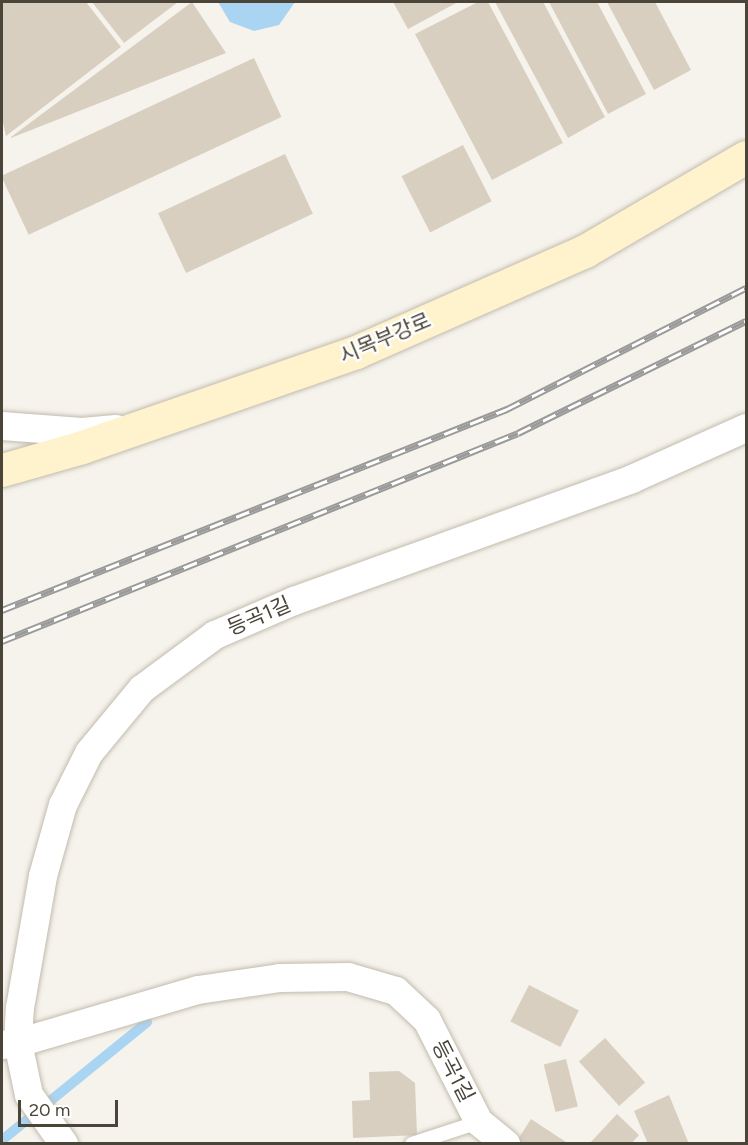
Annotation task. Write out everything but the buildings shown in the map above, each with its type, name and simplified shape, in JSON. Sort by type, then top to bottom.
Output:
[{"type":"main road","name":"시목부강로","points":[[2,470],[142,426],[356,352],[585,251],[747,157]]},
{"type":"street","points":[[2,426],[82,432],[142,426]]},
{"type":"street","name":"등곡1길","points":[[10,1044],[20,1008],[43,876],[63,805],[89,753],[142,689],[215,635],[294,601],[632,479],[747,428]]},
{"type":"street","name":"등곡1길","points":[[10,1044],[198,990],[280,978],[348,976],[396,992],[427,1020],[479,1122],[506,1143]]},
{"type":"street","points":[[10,1044],[29,1095],[60,1139]]},
{"type":"lane","points":[[412,1143],[479,1122]]},
{"type":"water","points":[[218,2],[295,2],[279,25],[254,31],[230,22]]},
{"type":"waterway","points":[[2,1140],[147,1022]]},
{"type":"railway","points":[[2,610],[507,409],[746,288]]},
{"type":"railway","points":[[2,641],[518,433],[746,321]]}]
